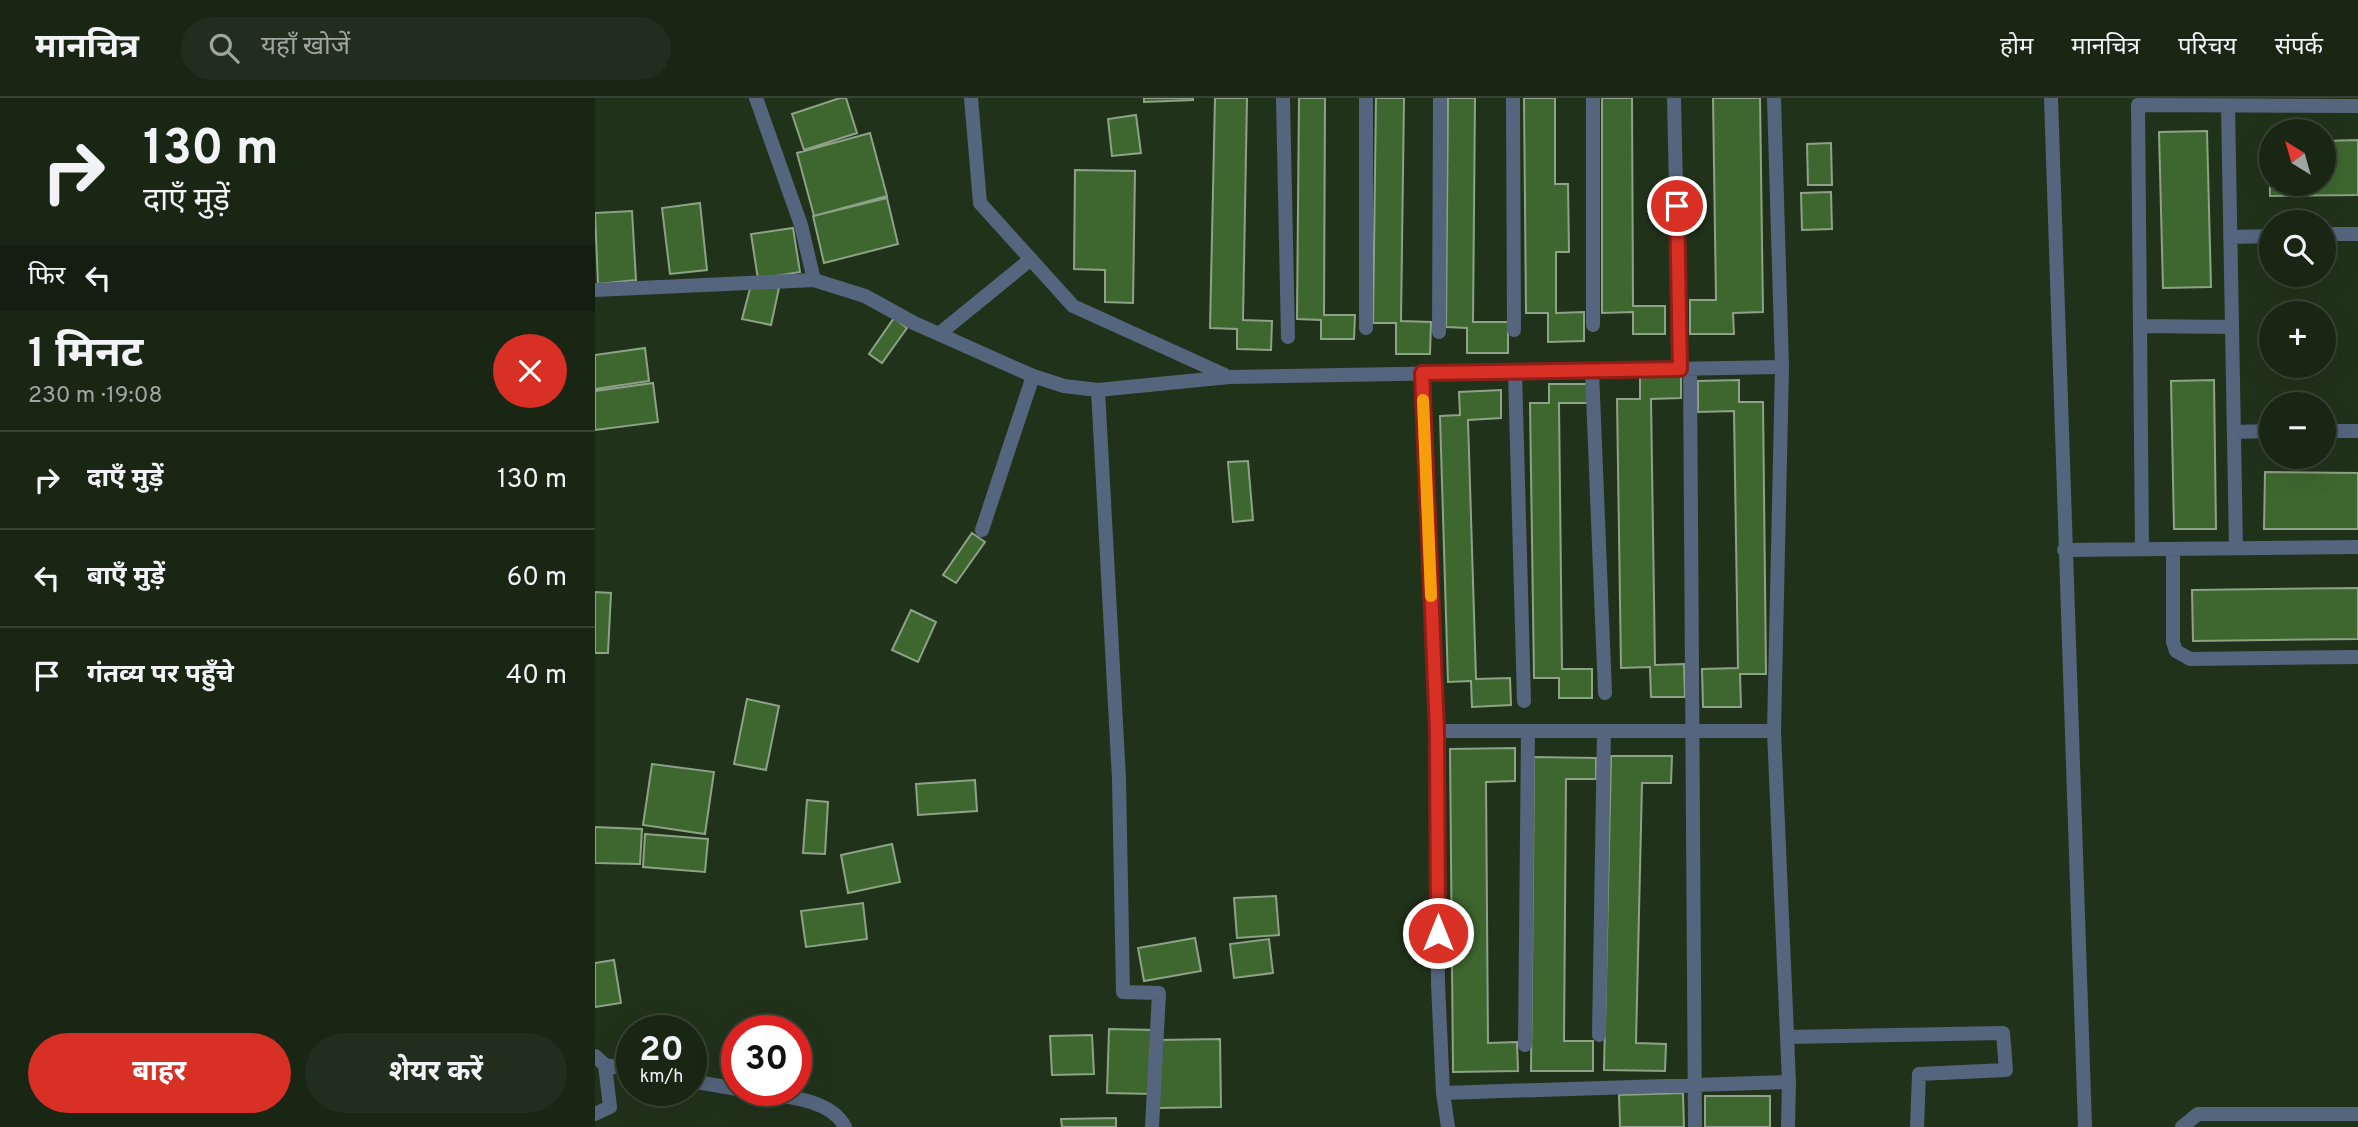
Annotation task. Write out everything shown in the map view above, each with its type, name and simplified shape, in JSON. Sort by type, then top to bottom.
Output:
[{"type":"street","points":[[756,98],[801,225],[814,280]]},
{"type":"street","points":[[971,98],[980,203],[1073,306],[1229,377]]},
{"type":"street","points":[[1283,98],[1289,337]]},
{"type":"street","points":[[1366,98],[1366,328]]},
{"type":"street","points":[[1439,332],[1440,98]]},
{"type":"street","points":[[1513,98],[1514,330]]},
{"type":"street","points":[[1593,98],[1593,325]]},
{"type":"street","points":[[1674,98],[1685,369],[1693,731],[1695,1127]]},
{"type":"street","points":[[1774,98],[1783,367],[1775,731],[1789,1127]]},
{"type":"street","points":[[2051,98],[2085,1127]]},
{"type":"street","points":[[2142,549],[2138,102],[2228,106],[2358,106]]},
{"type":"street","points":[[2228,106],[2236,548]]},
{"type":"street","points":[[2336,234],[2358,234]]},
{"type":"street","points":[[2230,237],[2259,236]]},
{"type":"street","points":[[939,334],[1031,259]]},
{"type":"street","points":[[595,290],[814,280],[865,296],[939,334],[1033,376],[1064,387],[1098,390],[1229,377],[1783,367]]},
{"type":"street","points":[[2140,326],[2232,327]]},
{"type":"street","points":[[1592,371],[1605,693]]},
{"type":"street","points":[[1515,372],[1524,701]]},
{"type":"street","points":[[1422,373],[1437,731],[1438,984],[1443,1093],[1448,1127]]},
{"type":"street","points":[[982,530],[1033,376]]},
{"type":"street","points":[[1098,390],[1119,779],[1123,992],[1159,993],[1152,1127]]},
{"type":"street","points":[[2234,432],[2259,431]]},
{"type":"street","points":[[2336,431],[2358,431]]},
{"type":"street","points":[[2064,550],[2358,547]]},
{"type":"street","points":[[2173,549],[2173,642],[2181,655],[2190,659],[2358,657]]},
{"type":"street","points":[[1437,731],[1775,731]]},
{"type":"street","points":[[1525,1045],[1528,731]]},
{"type":"street","points":[[1599,1035],[1604,731]]},
{"type":"street","points":[[1787,1037],[2003,1033],[2006,1070],[1919,1074],[1917,1127]]},
{"type":"street","points":[[595,1114],[610,1107],[600,1061]]},
{"type":"street","points":[[1443,1093],[1789,1083]]},
{"type":"street","points":[[812,1102],[826,1107],[840,1118],[845,1127]]},
{"type":"street","points":[[2182,1127],[2198,1114],[2358,1114]]},
{"type":"building","points":[[846,98],[857,133],[804,150],[792,114]]},
{"type":"building","points":[[1144,98],[1193,98],[1193,100],[1144,102]]},
{"type":"building","points":[[1215,98],[1247,98],[1243,320],[1272,321],[1271,350],[1237,349],[1237,329],[1210,328]]},
{"type":"building","points":[[1299,98],[1325,98],[1324,315],[1355,315],[1354,339],[1321,339],[1321,320],[1297,319]]},
{"type":"building","points":[[1376,98],[1404,98],[1401,321],[1431,322],[1430,354],[1396,354],[1396,323],[1373,323]]},
{"type":"building","points":[[1448,98],[1475,98],[1473,322],[1508,322],[1508,353],[1467,353],[1467,328],[1446,327]]},
{"type":"building","points":[[1524,98],[1555,98],[1555,184],[1568,184],[1569,252],[1556,252],[1556,313],[1584,312],[1584,341],[1548,342],[1548,313],[1526,313]]},
{"type":"building","points":[[1602,98],[1632,98],[1633,306],[1665,306],[1665,334],[1633,334],[1633,312],[1602,313]]},
{"type":"building","points":[[1713,98],[1760,98],[1763,312],[1733,313],[1734,334],[1690,334],[1690,300],[1716,300]]},
{"type":"building","points":[[1136,115],[1141,153],[1112,156],[1108,119]]},
{"type":"building","points":[[2207,131],[2211,287],[2163,288],[2159,132]]},
{"type":"building","points":[[870,133],[887,196],[814,216],[797,153]]},
{"type":"building","points":[[2358,140],[2358,195],[2336,195],[2336,141]]},
{"type":"building","points":[[1831,143],[1832,185],[1808,185],[1807,144]]},
{"type":"building","points":[[1075,170],[1135,171],[1133,303],[1105,302],[1105,270],[1074,269]]},
{"type":"building","points":[[1831,192],[1832,229],[1802,230],[1801,193]]},
{"type":"building","points":[[887,198],[898,244],[824,263],[813,216]]},
{"type":"building","points":[[700,203],[707,270],[670,274],[662,208]]},
{"type":"building","points":[[632,211],[636,280],[598,284],[595,213]]},
{"type":"building","points":[[793,228],[800,272],[758,279],[751,234]]},
{"type":"building","points":[[751,285],[779,288],[771,325],[742,319]]},
{"type":"building","points":[[894,318],[907,328],[882,363],[869,354]]},
{"type":"building","points":[[645,348],[649,381],[595,389],[595,355]]},
{"type":"building","points":[[1681,375],[1681,398],[1651,399],[1655,665],[1684,664],[1685,697],[1651,697],[1650,667],[1621,668],[1617,399],[1640,399],[1640,376]]},
{"type":"building","points":[[1739,380],[1739,402],[1763,402],[1766,674],[1740,674],[1741,707],[1703,707],[1702,669],[1738,668],[1734,411],[1698,412],[1698,381]]},
{"type":"building","points":[[2214,380],[2216,529],[2174,529],[2171,381]]},
{"type":"building","points":[[653,383],[658,422],[595,430],[595,391]]},
{"type":"building","points":[[1549,384],[1588,384],[1589,403],[1559,403],[1562,669],[1592,669],[1592,698],[1559,698],[1559,678],[1534,678],[1530,403],[1549,403]]},
{"type":"building","points":[[1501,390],[1501,418],[1468,420],[1476,679],[1510,678],[1511,705],[1472,707],[1471,681],[1448,682],[1440,416],[1460,415],[1459,392]]},
{"type":"building","points":[[1248,461],[1253,520],[1233,522],[1228,462]]},
{"type":"building","points":[[2265,472],[2358,473],[2358,529],[2264,529]]},
{"type":"building","points":[[972,533],[985,542],[956,583],[943,575]]},
{"type":"building","points":[[2358,588],[2358,639],[2193,641],[2192,590]]},
{"type":"building","points":[[595,592],[611,593],[608,653],[595,653]]},
{"type":"building","points":[[911,610],[936,622],[918,662],[892,650]]},
{"type":"building","points":[[747,699],[779,706],[766,770],[734,764]]},
{"type":"building","points":[[1515,748],[1515,781],[1486,782],[1488,1043],[1517,1042],[1518,1071],[1453,1072],[1450,749]]},
{"type":"building","points":[[1611,756],[1672,756],[1671,783],[1642,783],[1636,1043],[1666,1044],[1665,1071],[1604,1070]]},
{"type":"building","points":[[1534,757],[1596,758],[1596,779],[1566,779],[1564,1041],[1593,1041],[1593,1071],[1531,1071]]},
{"type":"building","points":[[652,764],[714,772],[705,834],[643,825]]},
{"type":"building","points":[[975,780],[977,811],[918,815],[916,784]]},
{"type":"building","points":[[807,800],[828,802],[825,854],[803,853]]},
{"type":"building","points":[[595,827],[642,829],[640,864],[595,863]]},
{"type":"building","points":[[645,834],[708,839],[705,872],[643,867]]},
{"type":"building","points":[[892,844],[900,882],[848,893],[841,855]]},
{"type":"building","points":[[1276,896],[1279,935],[1237,938],[1234,898]]},
{"type":"building","points":[[863,903],[867,939],[806,947],[801,911]]},
{"type":"building","points":[[1195,938],[1201,971],[1144,981],[1138,948]]},
{"type":"building","points":[[1269,939],[1273,973],[1234,978],[1230,944]]},
{"type":"building","points":[[614,960],[621,1003],[595,1007],[595,963]]},
{"type":"building","points":[[1109,1029],[1155,1030],[1153,1094],[1107,1093]]},
{"type":"building","points":[[1092,1035],[1094,1074],[1052,1075],[1050,1036]]},
{"type":"building","points":[[1220,1039],[1221,1107],[1159,1108],[1158,1040]]},
{"type":"building","points":[[1683,1093],[1684,1127],[1620,1127],[1619,1095]]},
{"type":"building","points":[[1705,1096],[1770,1096],[1770,1127],[1705,1127]]},
{"type":"building","points":[[1116,1118],[1116,1127],[1062,1127],[1061,1119]]},
{"type":"slow traffic","points":[[1423,400],[1431,596]]},
{"type":"route","points":[[1438,933],[1437,731],[1422,373],[1680,369],[1677,206]]}]
